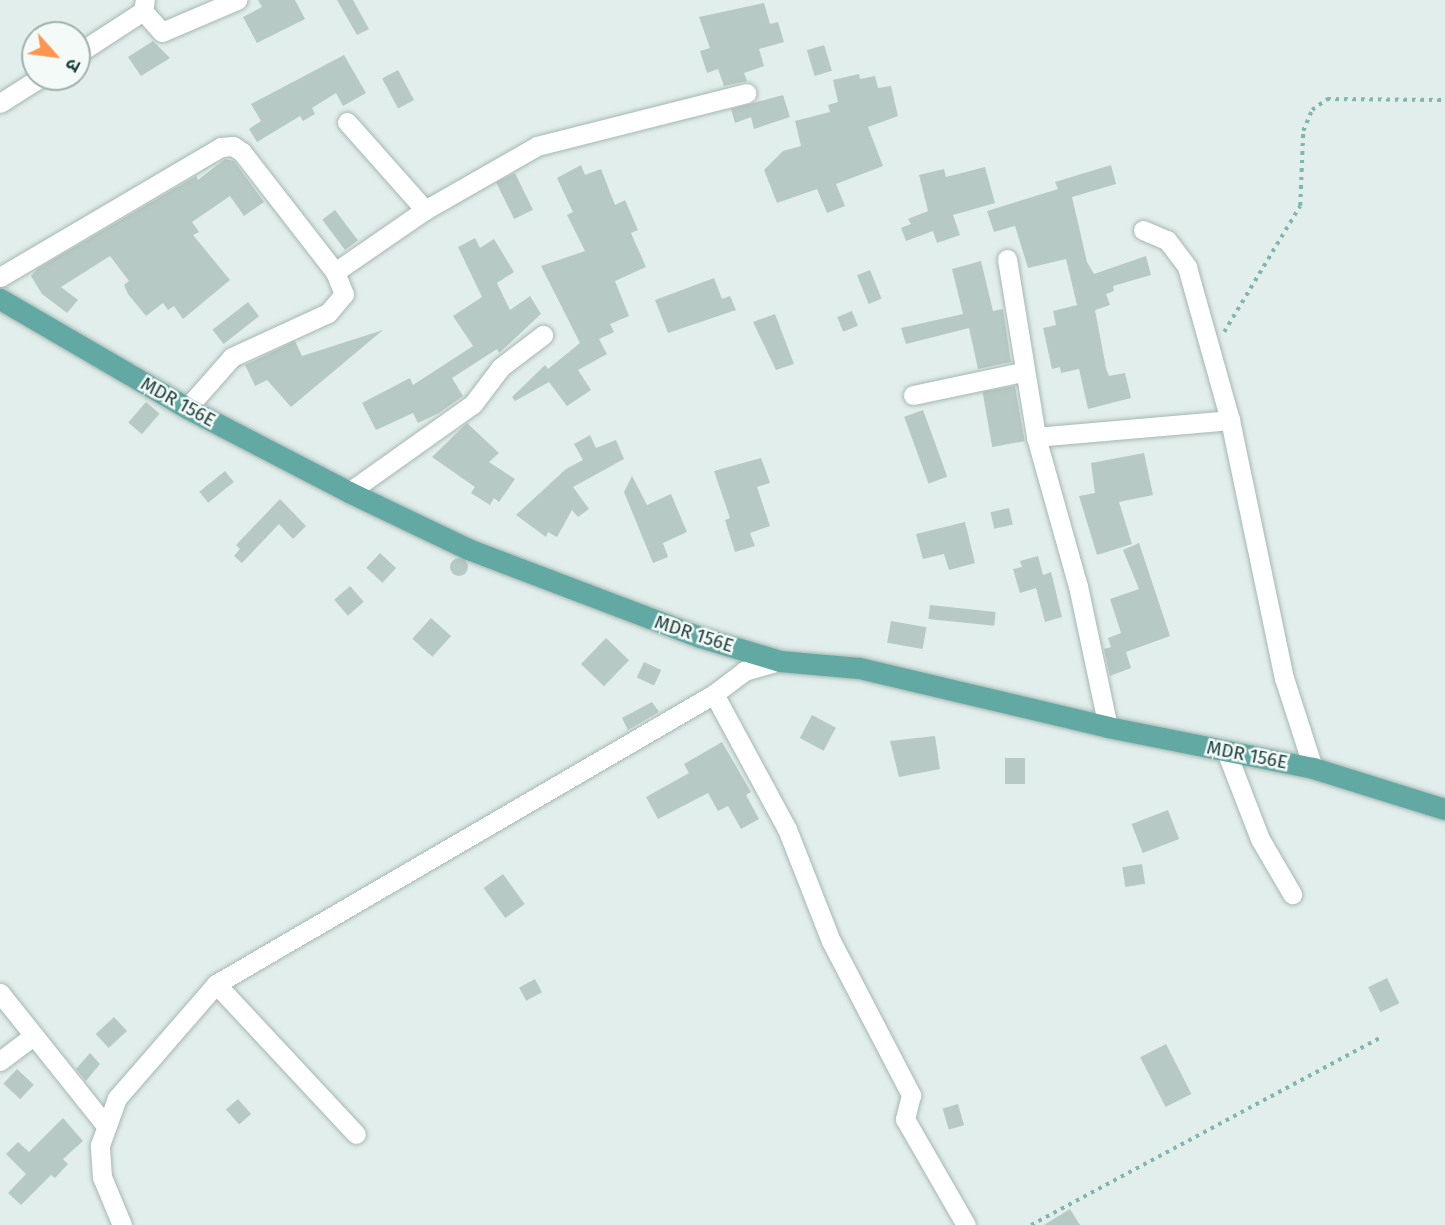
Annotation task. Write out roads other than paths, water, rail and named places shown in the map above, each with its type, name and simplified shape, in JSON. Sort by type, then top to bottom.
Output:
[{"type":"main road","name":"MDR 156E","points":[[4,306],[187,408],[349,492],[468,549],[594,599],[780,661],[870,670],[1108,727],[1313,768],[1445,809]]},
{"type":"street","points":[[91,44],[144,5],[162,32],[237,0]]},
{"type":"street","points":[[0,103],[21,90]]},
{"type":"street","points":[[335,272],[425,210],[537,146],[746,93]]},
{"type":"street","points":[[346,122],[425,210]]},
{"type":"street","points":[[0,276],[221,147],[233,146],[335,272],[344,294],[339,304],[232,356],[187,408]]},
{"type":"street","points":[[1143,230],[1167,240],[1187,267],[1230,420],[1284,678],[1313,768]]},
{"type":"street","points":[[1007,259],[1022,372],[1036,437],[1078,586],[1108,727]]},
{"type":"street","points":[[349,492],[473,404],[501,367],[543,335]]},
{"type":"street","points":[[913,395],[1022,372]]},
{"type":"street","points":[[1036,437],[1230,420]]},
{"type":"street","points":[[122,1225],[102,1177],[100,1145],[117,1098],[216,984],[714,694],[744,671],[780,661]]},
{"type":"street","points":[[714,694],[787,830],[831,941],[911,1095],[905,1119],[966,1225]]},
{"type":"street","points":[[1226,751],[1260,839],[1292,894]]},
{"type":"street","points":[[216,984],[356,1134]]},
{"type":"street","points":[[0,993],[32,1037],[107,1127]]},
{"type":"street","points":[[0,1061],[32,1037]]}]
